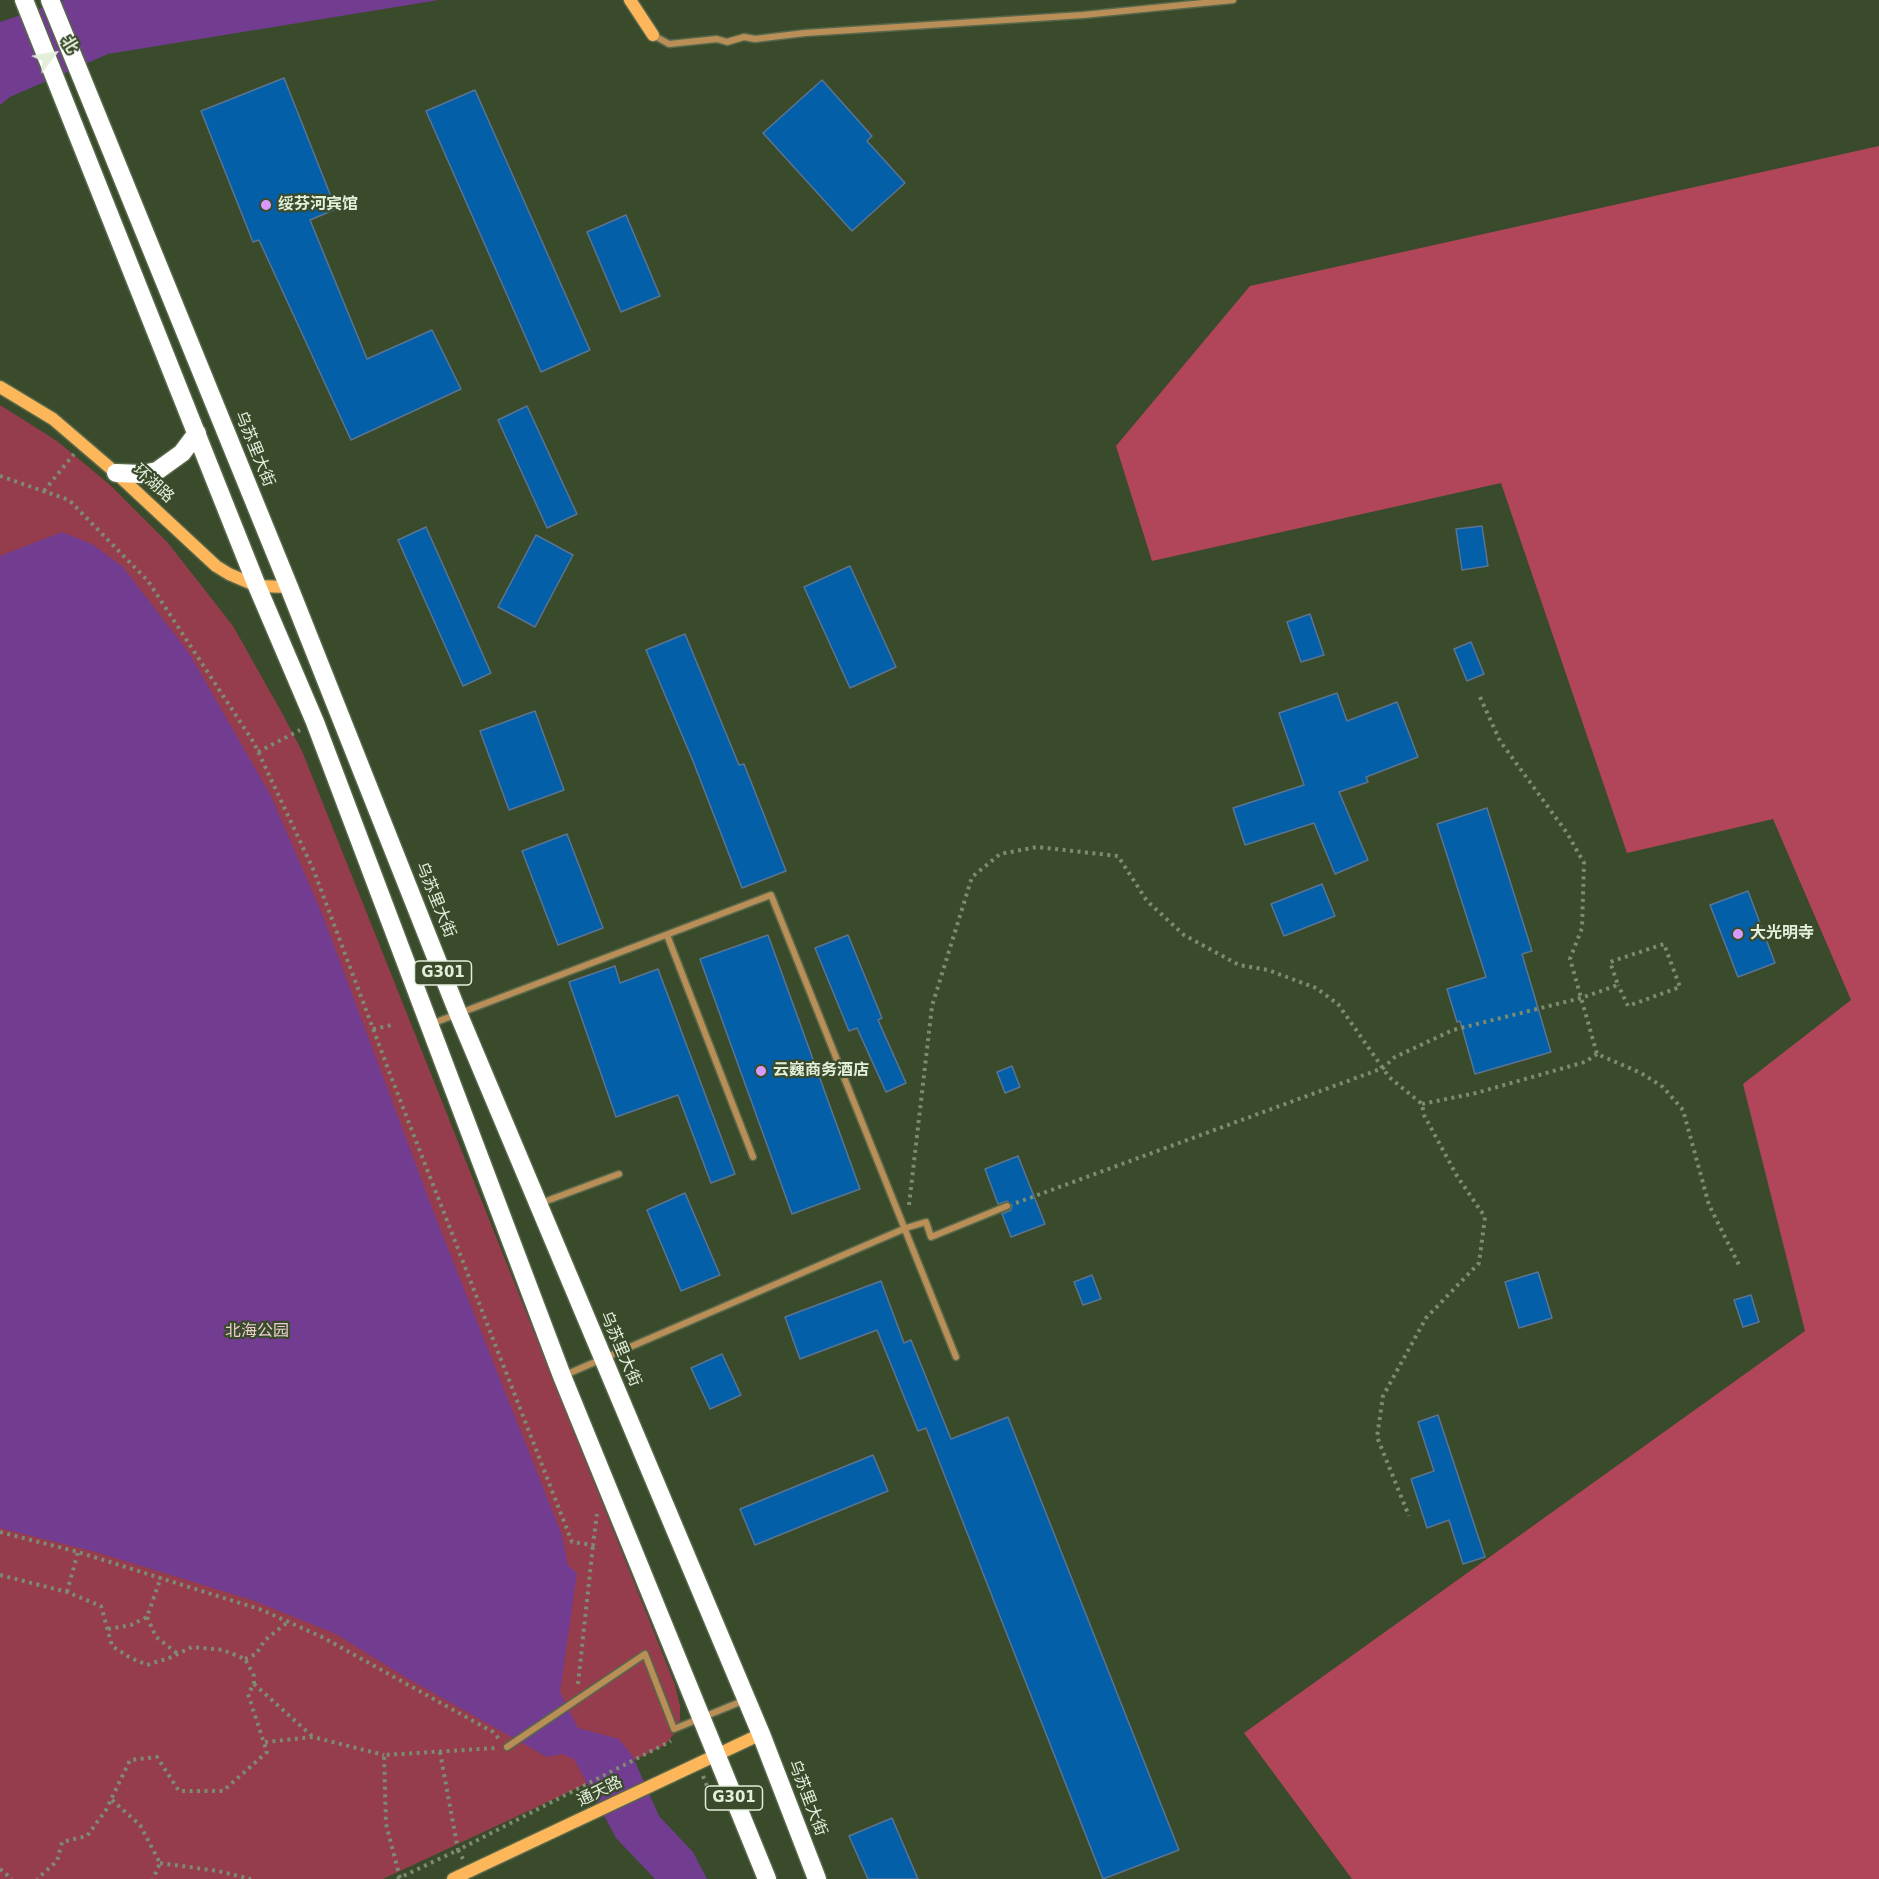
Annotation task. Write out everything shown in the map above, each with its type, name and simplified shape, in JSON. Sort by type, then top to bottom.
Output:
[{"type":"highway","name":"乌苏里大街","points":[[50,0],[289,587],[459,1013],[761,1734],[818,1879]]},
{"type":"highway","name":"G301","points":[[25,4],[257,586],[315,722],[562,1376],[767,1879]]},
{"type":"highway","points":[[116,473],[142,474],[156,471],[182,453],[196,433]]},
{"type":"main road","points":[[630,0],[653,35]]},
{"type":"main road","name":"环湖路","points":[[0,387],[52,419],[116,473],[216,566],[257,586],[289,587]]},
{"type":"main road","name":"通天路","points":[[453,1879],[761,1734]]},
{"type":"street","points":[[653,35],[669,44],[717,39],[727,42],[744,37],[755,39],[805,33],[1083,15],[1233,0]]},
{"type":"street","points":[[430,1024],[771,895],[956,1357]]},
{"type":"street","points":[[667,935],[753,1157]]},
{"type":"street","points":[[538,1205],[619,1174]]},
{"type":"street","points":[[562,1376],[906,1228],[926,1222],[931,1237],[1007,1206]]},
{"type":"street","points":[[507,1748],[645,1654],[674,1729],[746,1700]]},
{"type":"path","points":[[45,491],[82,444]]},
{"type":"path","points":[[0,476],[69,500],[148,581],[258,752],[314,871],[572,1542],[593,1545]]},
{"type":"path","points":[[1480,697],[1500,741],[1567,833],[1584,863],[1582,928],[1570,959],[1597,1054]]},
{"type":"path","points":[[258,752],[315,722]]},
{"type":"path","points":[[906,1228],[932,1006],[972,877],[1000,854],[1037,847],[1118,856],[1147,901],[1184,935],[1239,964],[1268,970],[1316,988],[1338,1004],[1389,1077],[1422,1104],[1424,1115],[1457,1176],[1485,1217],[1479,1263],[1426,1318],[1383,1396],[1377,1437],[1409,1516]]},
{"type":"path","points":[[1664,944],[1680,987],[1628,1006],[1618,985],[1610,962],[1664,944]]},
{"type":"path","points":[[1007,1206],[1383,1068],[1395,1057],[1453,1030],[1581,999],[1618,985]]},
{"type":"path","points":[[373,1029],[392,1025]]},
{"type":"path","points":[[1422,1104],[1476,1094],[1585,1062],[1597,1054]]},
{"type":"path","points":[[1597,1054],[1641,1073],[1663,1087],[1683,1110],[1709,1205],[1740,1267]]},
{"type":"path","points":[[577,1700],[597,1514]]},
{"type":"path","points":[[0,1532],[78,1552],[262,1610],[324,1638],[493,1732],[507,1748]]},
{"type":"path","points":[[67,1592],[78,1552]]},
{"type":"path","points":[[0,1575],[67,1592],[101,1606],[112,1646],[147,1665],[192,1647],[223,1650],[245,1659],[254,1676],[254,1684],[248,1694],[267,1752],[223,1791],[179,1791],[158,1757],[130,1760],[112,1800],[87,1836],[62,1842],[57,1861],[36,1879]]},
{"type":"path","points":[[161,1577],[147,1617],[156,1637],[178,1654]]},
{"type":"path","points":[[108,1629],[131,1625],[147,1617]]},
{"type":"path","points":[[245,1659],[256,1654],[265,1640],[288,1622]]},
{"type":"path","points":[[254,1684],[313,1737]]},
{"type":"path","points":[[265,1742],[313,1737],[384,1755],[507,1748]]},
{"type":"path","points":[[384,1755],[386,1824],[399,1878],[680,1737]]},
{"type":"path","points":[[440,1752],[458,1850],[469,1872]]},
{"type":"path","points":[[112,1800],[140,1825],[160,1863]]},
{"type":"path","points":[[153,1879],[160,1863]]},
{"type":"path","points":[[160,1863],[218,1871],[251,1879]]},
{"type":"path","points":[[0,1869],[12,1879]]},
{"type":"green space","name":"北海公园","points":[[0,405],[57,441],[110,485],[168,543],[233,626],[282,713],[302,751],[675,1685],[680,1706],[680,1720],[674,1734],[665,1745],[383,1879],[0,1879]]},
{"type":"shaded area","points":[[65,0],[439,0],[108,54],[10,97],[0,105],[0,22]]},
{"type":"shaded area","points":[[1879,146],[1879,1879],[1352,1879],[1244,1733],[1805,1331],[1743,1084],[1851,1000],[1773,819],[1627,853],[1501,483],[1152,561],[1116,446],[1250,286]]},
{"type":"shaded area","name":"北海公园","points":[[62,532],[92,544],[123,567],[189,653],[271,796],[323,916],[434,1213],[562,1535],[568,1565],[577,1573],[560,1692],[578,1728],[619,1739],[633,1757],[659,1816],[693,1852],[707,1879],[655,1879],[616,1838],[574,1759],[562,1754],[547,1757],[405,1677],[336,1634],[252,1600],[96,1552],[0,1528],[0,556]]},
{"type":"building","points":[[284,78],[336,209],[310,220],[367,359],[432,330],[461,389],[351,440],[259,240],[253,242],[201,111]]},
{"type":"building","points":[[822,80],[872,136],[867,141],[905,183],[852,231],[763,133]]},
{"type":"building","points":[[475,90],[590,350],[541,372],[426,111]]},
{"type":"building","points":[[626,215],[660,296],[621,312],[587,232]]},
{"type":"building","points":[[527,406],[577,514],[547,528],[498,420]]},
{"type":"building","points":[[1482,526],[1488,566],[1462,570],[1456,529]]},
{"type":"building","points":[[426,527],[491,673],[463,686],[398,540]]},
{"type":"building","points":[[536,535],[573,555],[535,627],[498,607]]},
{"type":"building","points":[[850,566],[896,667],[850,688],[804,587]]},
{"type":"building","points":[[1310,614],[1324,655],[1301,662],[1287,622]]},
{"type":"building","points":[[685,634],[739,765],[744,764],[786,871],[742,888],[693,761],[646,650]]},
{"type":"building","points":[[1471,642],[1484,674],[1467,681],[1454,649]]},
{"type":"building","points":[[1337,693],[1347,721],[1397,702],[1418,757],[1366,777],[1368,782],[1339,792],[1368,860],[1335,874],[1314,823],[1245,845],[1233,808],[1304,785],[1279,713]]},
{"type":"building","points":[[535,711],[564,790],[509,810],[480,731]]},
{"type":"building","points":[[1487,808],[1532,951],[1522,954],[1551,1052],[1475,1074],[1460,1021],[1457,1022],[1447,989],[1486,977],[1437,824]]},
{"type":"building","points":[[567,834],[603,928],[558,945],[522,851]]},
{"type":"building","points":[[1322,884],[1335,916],[1284,936],[1271,904]]},
{"type":"building","points":[[1748,891],[1775,963],[1738,977],[1710,905]]},
{"type":"building","points":[[768,935],[860,1189],[792,1214],[700,959]]},
{"type":"building","points":[[848,935],[882,1018],[878,1020],[906,1083],[886,1092],[857,1028],[849,1031],[815,948]]},
{"type":"building","points":[[615,966],[620,983],[658,969],[735,1174],[711,1183],[678,1095],[616,1117],[569,982]]},
{"type":"building","points":[[1012,1066],[1020,1087],[1005,1093],[997,1072]]},
{"type":"building","points":[[1018,1156],[1045,1224],[1011,1237],[1002,1214],[1011,1210],[1012,1205],[1007,1201],[998,1204],[985,1169]]},
{"type":"building","points":[[685,1193],[720,1275],[681,1291],[647,1210]]},
{"type":"building","points":[[1538,1272],[1552,1318],[1519,1328],[1505,1282]]},
{"type":"building","points":[[1092,1275],[1101,1299],[1083,1305],[1074,1282]]},
{"type":"building","points":[[881,1281],[904,1343],[911,1340],[951,1439],[1008,1417],[1179,1850],[1103,1879],[926,1428],[918,1431],[877,1330],[800,1359],[785,1317]]},
{"type":"building","points":[[1751,1295],[1759,1322],[1743,1327],[1734,1300]]},
{"type":"building","points":[[722,1354],[741,1395],[710,1409],[691,1368]]},
{"type":"building","points":[[1438,1415],[1485,1557],[1463,1564],[1449,1520],[1427,1528],[1411,1479],[1434,1471],[1418,1422]]},
{"type":"building","points":[[873,1455],[888,1491],[755,1545],[740,1509]]},
{"type":"building","points":[[892,1818],[918,1879],[868,1879],[849,1836]]},
{"type":"place","name":"绥芬河宾馆","points":[[266,205]]},
{"type":"place","name":"大光明寺","points":[[1738,934]]},
{"type":"place","name":"云巍商务酒店","points":[[761,1071]]}]
